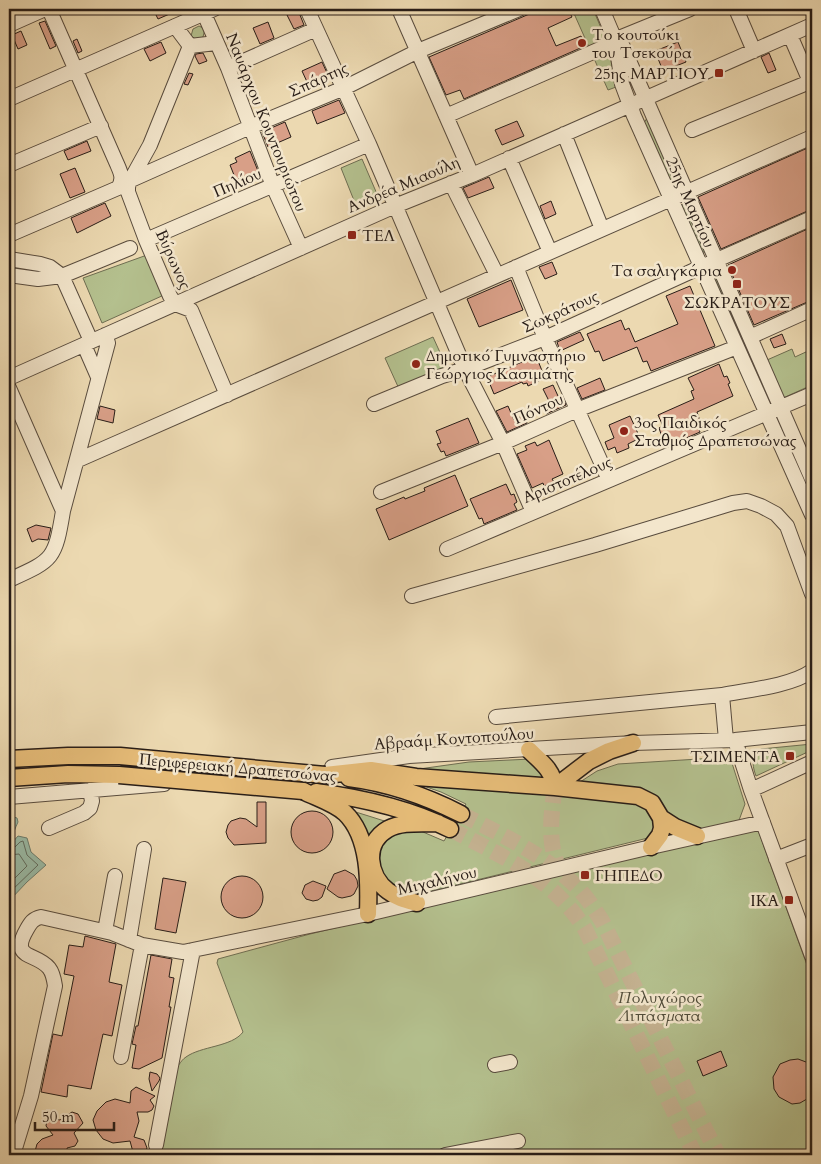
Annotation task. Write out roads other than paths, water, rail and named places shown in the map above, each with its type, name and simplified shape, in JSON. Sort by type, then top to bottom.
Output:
[{"type":"main road","points":[[555,787],[589,761],[609,751],[633,743]]},
{"type":"main road","points":[[529,750],[552,774],[555,787]]},
{"type":"main road","name":"Περιφερειακή Δραπετσώνας","points":[[9,759],[120,756],[325,775],[383,784],[435,801],[460,814]]},
{"type":"main road","points":[[325,775],[371,770],[416,777],[555,787],[638,796],[652,803],[661,818],[662,828],[660,835],[651,847]]},
{"type":"main road","name":"Περιφερειακή Δραπετσώνας","points":[[9,778],[68,774],[111,774],[304,791],[349,796],[403,810],[444,826],[396,826],[380,835],[371,854],[371,864],[374,875],[383,887]]},
{"type":"main road","points":[[304,791],[344,813],[356,830],[366,860],[372,913]]},
{"type":"main road","points":[[661,818],[675,827],[697,836]]},
{"type":"main road","points":[[372,913],[382,898],[383,887]]},
{"type":"main road","points":[[383,887],[398,898],[417,903]]},
{"type":"street","points":[[9,25],[47,9],[122,176],[118,188],[9,235]]},
{"type":"street","points":[[307,9],[369,144],[465,369],[503,442],[533,512]]},
{"type":"street","points":[[399,9],[472,175]]},
{"type":"street","name":"Σπάρτης","points":[[131,180],[344,88],[418,52],[519,9]]},
{"type":"street","name":"25ης Μαρτίου","points":[[602,9],[646,98],[812,479]]},
{"type":"street","name":"25ης Μαρτίου","points":[[606,9],[617,40],[622,84],[630,106],[812,516]]},
{"type":"street","points":[[446,116],[690,9]]},
{"type":"street","points":[[736,9],[754,51]]},
{"type":"street","points":[[9,98],[175,26],[207,10]]},
{"type":"street","name":"Ναυάρχου Κουντουριώτου","points":[[207,10],[216,43],[228,68],[273,186],[301,248]]},
{"type":"street","name":"Ανδρέα Μιαούλη","points":[[9,378],[395,206],[472,175],[812,25]]},
{"type":"street","points":[[175,26],[190,46]]},
{"type":"street","points":[[228,68],[316,29]]},
{"type":"street","points":[[692,130],[812,83],[790,35]]},
{"type":"street","points":[[190,46],[216,43]]},
{"type":"street","points":[[131,180],[150,145],[190,46]]},
{"type":"street","points":[[9,165],[101,126]]},
{"type":"street","points":[[564,134],[602,229]]},
{"type":"street","points":[[49,479],[227,395],[812,137]]},
{"type":"street","name":"Πηλίου","points":[[146,240],[369,144]]},
{"type":"street","points":[[509,158],[550,252]]},
{"type":"street","name":"Βύρωνος","points":[[131,180],[128,192],[146,240],[175,304],[191,310],[227,395]]},
{"type":"street","points":[[451,183],[497,275]]},
{"type":"street","name":"Σωκράτους","points":[[374,404],[442,376],[545,338],[701,266],[717,261],[812,218]]},
{"type":"street","points":[[9,275],[38,279],[62,276],[130,248]]},
{"type":"street","points":[[9,260],[50,267],[62,276],[88,343],[98,377]]},
{"type":"street","points":[[516,267],[545,338],[609,480]]},
{"type":"street","points":[[750,337],[812,309]]},
{"type":"street","points":[[9,580],[39,566],[49,558],[59,539],[63,511],[108,343],[105,335]]},
{"type":"street","name":"Πόντου","points":[[381,492],[577,410],[737,347]]},
{"type":"street","points":[[9,388],[63,511]]},
{"type":"street","name":"Αριστοτέλους","points":[[447,549],[812,394]]},
{"type":"street","points":[[412,596],[595,545],[733,503],[747,502],[761,506],[776,514],[788,526],[812,594]]},
{"type":"street","points":[[496,717],[722,695],[790,681],[805,676],[812,671]]},
{"type":"street","points":[[722,695],[730,740],[751,790],[811,952]]},
{"type":"street","name":"Αβραάμ Κοντοπούλου","points":[[9,797],[266,776],[408,756],[633,743],[730,740],[812,732]]},
{"type":"street","points":[[751,790],[812,762]]},
{"type":"street","points":[[49,828],[90,808],[92,801],[90,790]]},
{"type":"street","name":"Μιχαλήνου","points":[[188,951],[417,903],[763,822]]},
{"type":"street","points":[[776,859],[812,845]]},
{"type":"street","points":[[129,940],[144,849]]},
{"type":"street","points":[[106,931],[116,876]]},
{"type":"street","points":[[13,1155],[31,1096],[55,986],[54,976],[49,968],[42,962],[29,957],[22,950],[21,938],[31,921],[41,917],[106,931],[142,945],[188,951],[156,1145]]},
{"type":"street","points":[[121,1057],[142,945]]},
{"type":"street","points":[[495,1065],[510,1062]]},
{"type":"street","points":[[445,1155],[501,1150],[518,1141]]},
{"type":"water","points":[[9,817],[17,818],[18,822],[9,841]]},
{"type":"water","points":[[18,836],[27,838],[31,852],[46,865],[9,901],[9,843],[11,844]]},
{"type":"tunnel","points":[[555,787],[551,830],[553,851],[560,871]]},
{"type":"tunnel","points":[[461,814],[537,855],[564,875],[587,899],[602,921],[718,1155]]},
{"type":"tunnel","points":[[450,829],[525,870],[557,895],[572,911],[585,929],[695,1155]]},
{"type":"place","name":"Το κουτούκι του Τσεκούρα","points":[[582,43]]},
{"type":"place","name":"25ης ΜΑΡΤΙΟΥ","points":[[719,73]]},
{"type":"place","name":"ΤΕΛ","points":[[352,235]]},
{"type":"place","name":"Τα σαλιγκάρια","points":[[732,270]]},
{"type":"place","name":"ΣΩΚΡΑΤΟΥΣ","points":[[737,284]]},
{"type":"place","name":"Δημοτικό Γυμναστήριο Γεώργιος Κασιμάτης","points":[[416,364]]},
{"type":"place","name":"3ος Παιδικός Σταθμός Δραπετσώνας","points":[[624,431]]},
{"type":"place","name":"ΤΣΙΜΕΝΤΑ","points":[[790,756]]},
{"type":"place","name":"ΓΗΠΕΔΟ","points":[[585,875]]},
{"type":"place","name":"ΙΚΑ","points":[[789,900]]},
{"type":"park label","name":"Πολυχώρος Λιπάσματα","points":[[660,1006]]}]
